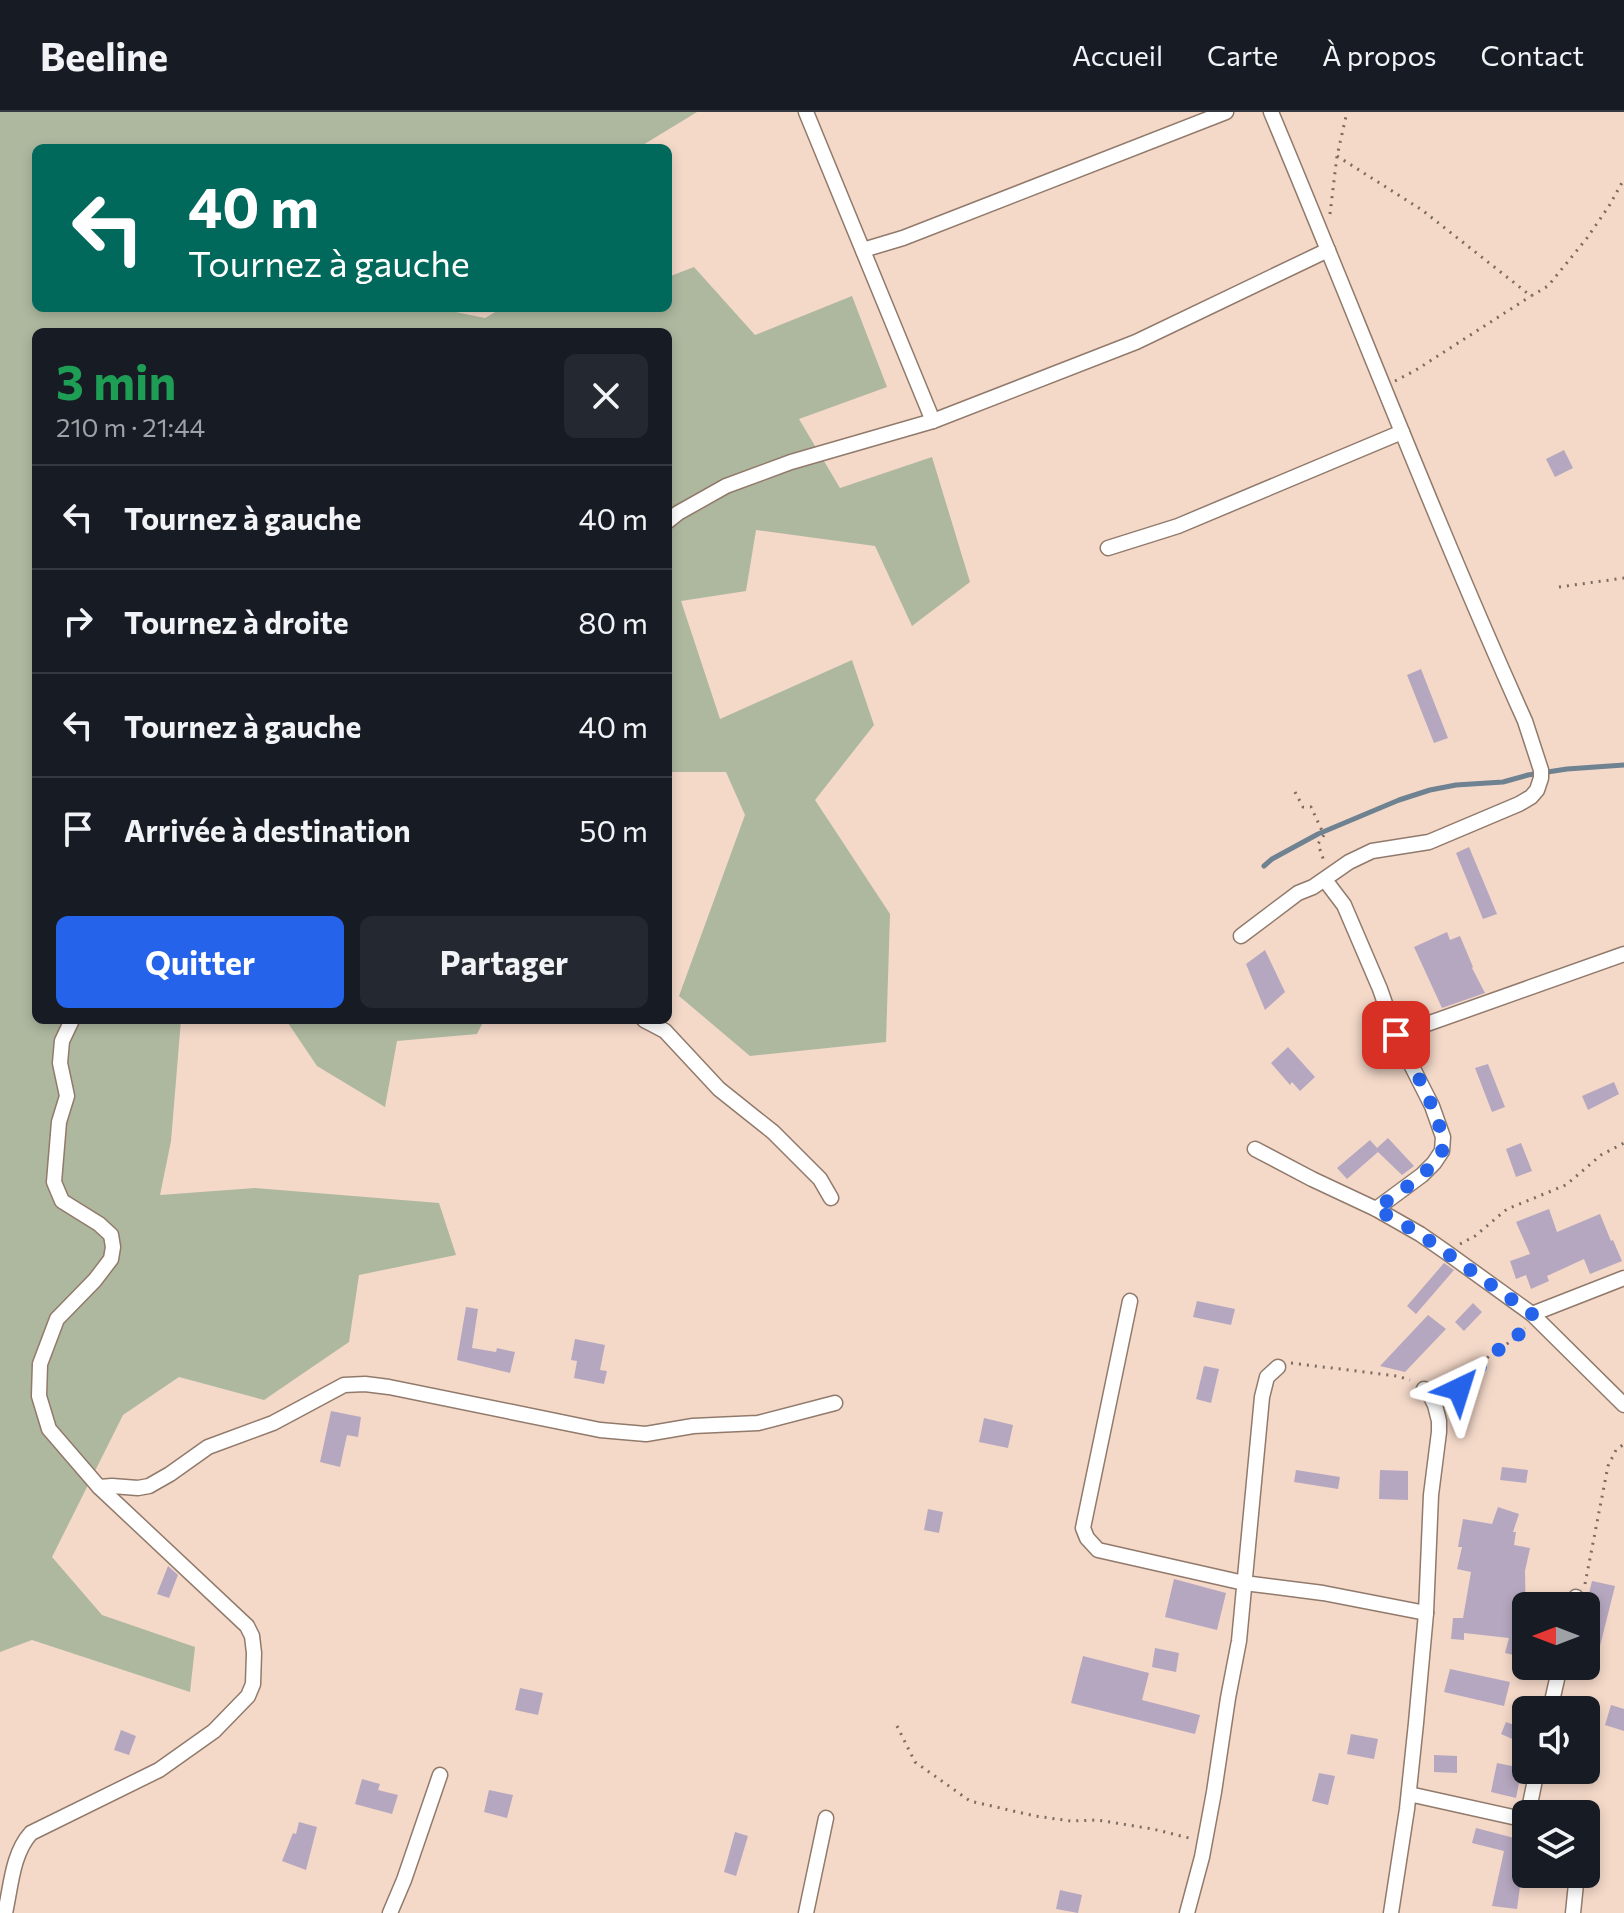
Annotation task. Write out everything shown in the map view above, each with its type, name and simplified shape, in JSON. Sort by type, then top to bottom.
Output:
[{"type":"street","points":[[806,112],[933,421]]},
{"type":"street","points":[[863,250],[903,238],[1226,112]]},
{"type":"street","points":[[1241,936],[1298,893],[1372,851],[1429,842],[1519,804],[1537,790],[1541,774],[1525,721],[1382,387],[1271,112]]},
{"type":"street","points":[[672,518],[726,486],[791,462],[933,421],[1136,342],[1328,250]]},
{"type":"street","points":[[1108,548],[1178,526],[1402,432]]},
{"type":"street","points":[[1325,880],[1344,905],[1396,1035],[1432,1106],[1443,1137],[1442,1151],[1434,1163],[1376,1209]]},
{"type":"street","points":[[1396,1035],[1624,954]]},
{"type":"street","points":[[5,1913],[18,1855],[31,1833],[159,1770],[214,1731],[248,1696],[253,1684],[254,1653],[247,1626],[99,1487],[49,1429],[39,1396],[40,1364],[57,1319],[95,1280],[111,1259],[113,1247],[111,1235],[99,1224],[62,1201],[54,1182],[59,1122],[67,1096],[60,1063],[62,1041],[70,1024]]},
{"type":"street","points":[[652,1024],[665,1031],[719,1089],[773,1132],[820,1179],[831,1198]]},
{"type":"street","points":[[1255,1149],[1376,1209],[1446,1252],[1532,1314],[1624,1405]]},
{"type":"street","points":[[1532,1314],[1624,1278]]},
{"type":"street","points":[[1130,1301],[1083,1528],[1098,1550],[1244,1583],[1323,1593],[1426,1613]]},
{"type":"street","points":[[1187,1913],[1205,1842],[1239,1641],[1262,1397],[1267,1377],[1278,1367]]},
{"type":"street","points":[[99,1487],[125,1489],[149,1486],[208,1447],[273,1423],[344,1385],[389,1387],[600,1430],[646,1434],[693,1426],[758,1423],[835,1403]]},
{"type":"street","points":[[1391,1913],[1409,1794],[1426,1613],[1431,1495],[1439,1421],[1435,1405],[1424,1389]]},
{"type":"street","points":[[390,1913],[440,1775]]},
{"type":"street","points":[[1409,1794],[1512,1817]]},
{"type":"street","points":[[806,1913],[826,1818]]},
{"type":"street","points":[[1573,1913],[1576,1888]]},
{"type":"path","points":[[1330,223],[1337,156],[1347,112]]},
{"type":"path","points":[[1337,156],[1422,210],[1531,296]]},
{"type":"path","points":[[1382,387],[1416,370],[1548,286],[1587,238],[1624,179]]},
{"type":"path","points":[[1559,587],[1624,578]]},
{"type":"path","points":[[1295,792],[1303,807],[1311,807],[1324,835],[1318,844],[1325,880]]},
{"type":"path","points":[[1446,1252],[1475,1236],[1507,1209],[1566,1185],[1601,1155],[1624,1143]]},
{"type":"path","points":[[1439,1421],[1448,1399],[1473,1377],[1484,1360],[1528,1325],[1532,1314]]},
{"type":"path","points":[[1278,1367],[1292,1363],[1397,1376],[1413,1381],[1424,1389]]},
{"type":"path","points":[[1581,1592],[1585,1586],[1608,1466],[1616,1450],[1624,1444]]},
{"type":"path","points":[[897,1726],[915,1762],[970,1801],[1035,1816],[1071,1821],[1097,1820],[1153,1829],[1205,1842]]},
{"type":"green space","points":[[0,112],[697,112],[645,144],[32,144],[32,312],[456,312],[485,318],[495,312],[672,312],[672,275],[694,267],[755,335],[852,296],[887,387],[799,419],[840,488],[932,457],[970,582],[912,626],[875,546],[756,530],[746,591],[681,601],[720,719],[852,660],[874,725],[815,800],[890,914],[886,1042],[750,1056],[679,996],[745,815],[726,772],[672,772],[672,328],[32,328],[32,1024],[181,1024],[171,1141],[160,1195],[255,1188],[439,1203],[456,1255],[359,1275],[349,1342],[264,1400],[179,1377],[123,1415],[52,1557],[102,1615],[195,1647],[190,1692],[32,1640],[0,1652]]},
{"type":"green space","points":[[289,1024],[482,1024],[477,1034],[397,1041],[385,1107],[317,1066]]},
{"type":"building","points":[[1564,450],[1573,468],[1555,477],[1546,459]]},
{"type":"building","points":[[1421,669],[1448,738],[1434,743],[1407,675]]},
{"type":"building","points":[[1469,847],[1497,914],[1483,919],[1456,853]]},
{"type":"building","points":[[1447,932],[1450,940],[1460,936],[1485,993],[1442,1008],[1414,947]]},
{"type":"building","points":[[1265,950],[1285,992],[1265,1010],[1246,964]]},
{"type":"building","points":[[1288,1047],[1315,1077],[1300,1091],[1292,1082],[1290,1085],[1271,1063]]},
{"type":"building","points":[[1488,1064],[1505,1107],[1492,1112],[1475,1068]]},
{"type":"building","points":[[1614,1082],[1619,1094],[1588,1110],[1582,1096]]},
{"type":"building","points":[[1388,1138],[1414,1166],[1402,1175],[1378,1152],[1347,1179],[1337,1168],[1370,1140],[1377,1148]]},
{"type":"building","points":[[1521,1143],[1532,1171],[1516,1177],[1506,1149]]},
{"type":"building","points":[[1549,1209],[1557,1232],[1600,1214],[1622,1261],[1590,1274],[1584,1259],[1547,1276],[1549,1281],[1531,1289],[1526,1275],[1516,1279],[1510,1261],[1530,1254],[1516,1222]]},
{"type":"building","points":[[1444,1263],[1454,1270],[1416,1314],[1407,1306]]},
{"type":"building","points":[[1197,1301],[1235,1309],[1231,1325],[1193,1317]]},
{"type":"building","points":[[1473,1303],[1482,1312],[1464,1331],[1455,1322]]},
{"type":"building","points":[[466,1307],[478,1309],[472,1348],[515,1352],[510,1373],[457,1360]]},
{"type":"building","points":[[1428,1315],[1446,1329],[1405,1372],[1380,1366]]},
{"type":"building","points":[[575,1339],[605,1345],[600,1370],[607,1371],[604,1384],[574,1378],[577,1361],[571,1360]]},
{"type":"building","points":[[1204,1366],[1219,1369],[1211,1403],[1196,1399]]},
{"type":"building","points":[[331,1411],[361,1417],[358,1437],[347,1435],[340,1467],[320,1462]]},
{"type":"building","points":[[984,1418],[1013,1425],[1008,1448],[979,1442]]},
{"type":"building","points":[[1502,1467],[1528,1470],[1526,1483],[1500,1480]]},
{"type":"building","points":[[1296,1470],[1340,1477],[1338,1489],[1294,1482]]},
{"type":"building","points":[[1380,1470],[1408,1471],[1408,1500],[1379,1499]]},
{"type":"building","points":[[1498,1507],[1519,1514],[1513,1532],[1516,1532],[1514,1545],[1530,1548],[1525,1571],[1525,1592],[1512,1592],[1512,1655],[1505,1653],[1509,1638],[1464,1633],[1464,1640],[1451,1639],[1453,1618],[1463,1618],[1471,1572],[1457,1569],[1463,1519],[1492,1524]]},
{"type":"building","points":[[928,1509],[943,1512],[939,1533],[924,1530]]},
{"type":"building","points":[[168,1566],[178,1575],[169,1598],[157,1594]]},
{"type":"building","points":[[1174,1579],[1226,1593],[1217,1630],[1165,1617]]},
{"type":"building","points":[[1592,1581],[1615,1586],[1600,1646],[1600,1592],[1589,1592]]},
{"type":"building","points":[[1155,1648],[1179,1653],[1176,1672],[1152,1667]]},
{"type":"building","points":[[1083,1656],[1149,1673],[1142,1700],[1200,1715],[1195,1734],[1071,1703]]},
{"type":"building","points":[[1450,1669],[1510,1682],[1504,1706],[1444,1692]]},
{"type":"building","points":[[520,1688],[543,1693],[538,1715],[515,1710]]},
{"type":"building","points":[[1611,1705],[1624,1709],[1624,1731],[1605,1725]]},
{"type":"building","points":[[1506,1722],[1512,1724],[1512,1739],[1501,1734]]},
{"type":"building","points":[[121,1730],[136,1736],[129,1755],[114,1750]]},
{"type":"building","points":[[1351,1734],[1378,1739],[1374,1759],[1347,1754]]},
{"type":"building","points":[[1434,1755],[1457,1756],[1457,1773],[1434,1772]]},
{"type":"building","points":[[1497,1763],[1512,1766],[1512,1784],[1519,1784],[1516,1798],[1491,1792]]},
{"type":"building","points":[[1319,1773],[1335,1776],[1328,1805],[1312,1801]]},
{"type":"building","points":[[362,1779],[380,1784],[378,1790],[398,1795],[392,1814],[355,1804]]},
{"type":"building","points":[[489,1790],[513,1795],[507,1818],[484,1812]]},
{"type":"building","points":[[299,1822],[317,1827],[306,1870],[282,1861]]},
{"type":"building","points":[[1476,1828],[1512,1837],[1512,1888],[1520,1888],[1517,1909],[1492,1906],[1504,1851],[1472,1843]]},
{"type":"building","points":[[735,1832],[748,1836],[736,1876],[724,1872]]},
{"type":"building","points":[[1060,1890],[1082,1895],[1078,1913],[1056,1909]]},
{"type":"waterway","points":[[1264,866],[1318,834],[1430,790],[1503,782],[1567,769],[1624,765]]},
{"type":"route","points":[[1396,1035],[1432,1106],[1443,1137],[1442,1151],[1422,1175],[1376,1209],[1420,1234],[1532,1314],[1528,1325],[1484,1360],[1473,1377],[1459,1389]]}]
